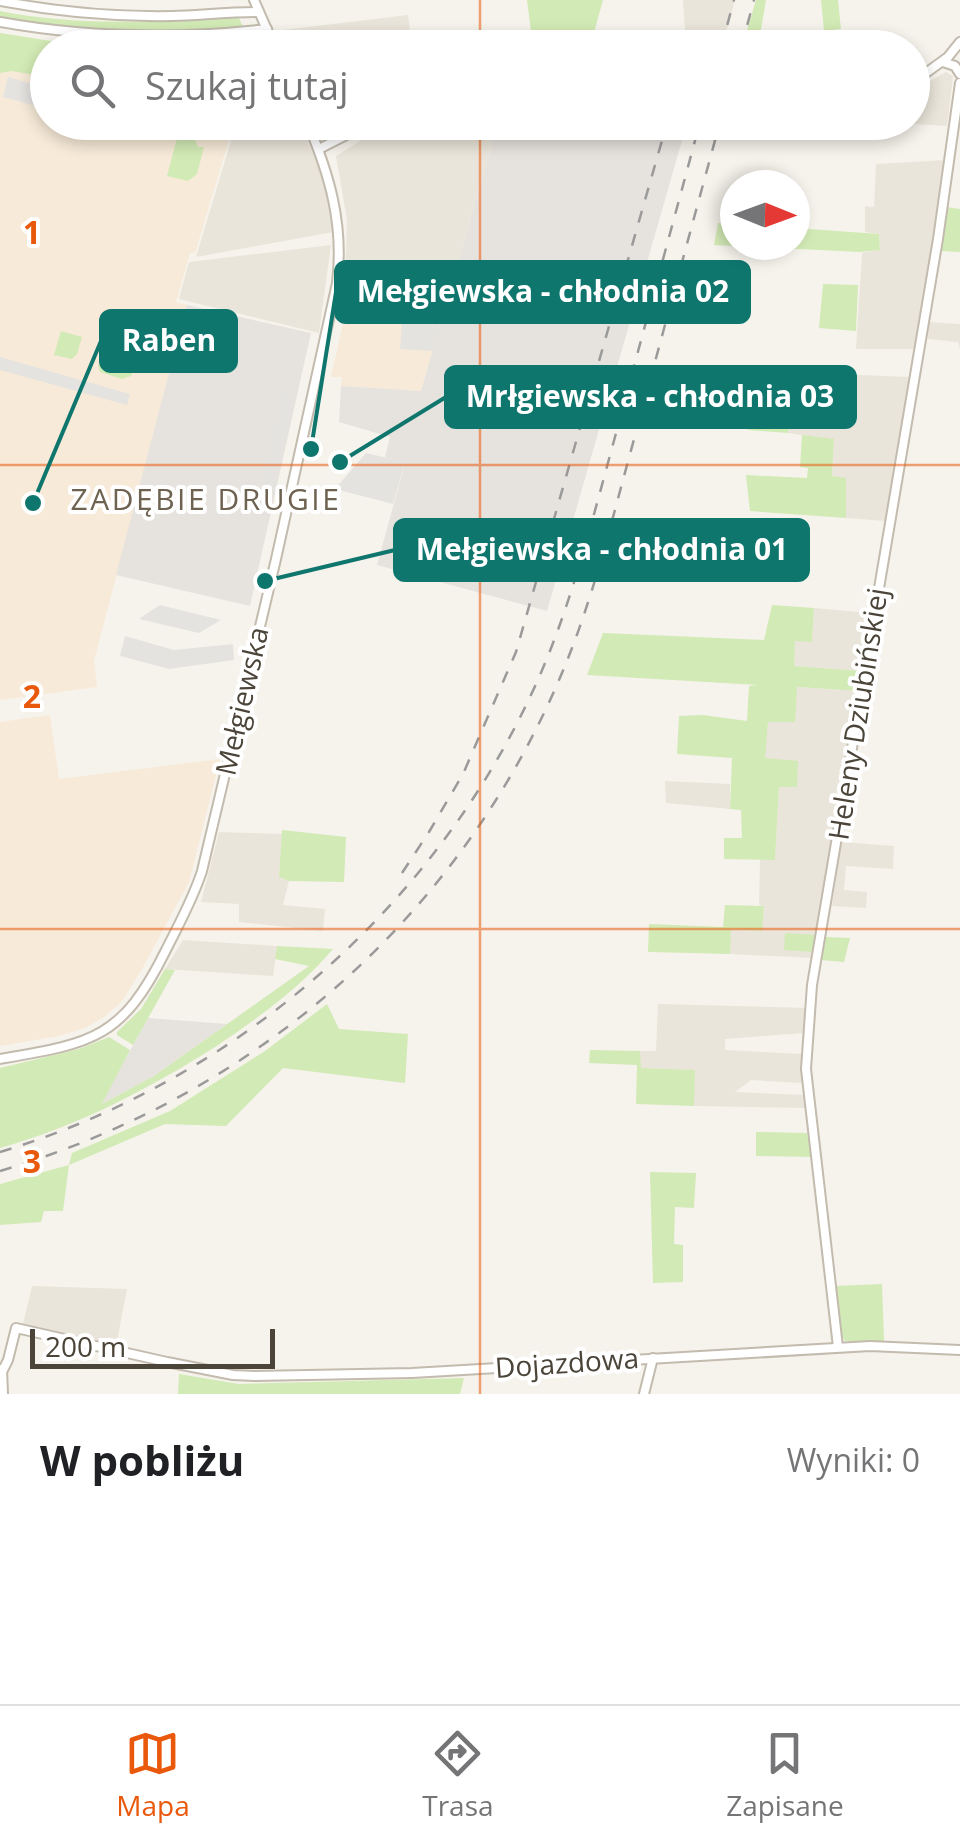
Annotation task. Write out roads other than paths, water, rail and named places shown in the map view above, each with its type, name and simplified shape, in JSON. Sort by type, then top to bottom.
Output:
[{"type":"street","points":[[228,13],[250,0],[267,30]]},
{"type":"street","points":[[0,1],[118,15],[259,12]]},
{"type":"street","points":[[0,22],[50,30]]},
{"type":"street","points":[[930,70],[960,42]]},
{"type":"street","points":[[942,62],[955,66],[960,74]]},
{"type":"street","name":"Heleny Dziubińskiej","points":[[838,1347],[808,1084],[807,1032],[938,239],[960,83]]},
{"type":"street","name":"Mełgiewska","points":[[0,1059],[74,1044],[120,1020],[152,978],[198,883],[334,296],[339,262],[338,224],[333,190],[315,140]]},
{"type":"street","points":[[319,149],[337,140]]},
{"type":"street","name":"Dojazdowa","points":[[12,1344],[16,1328],[167,1362],[255,1376],[412,1373],[838,1347],[960,1350]]},
{"type":"street","points":[[0,1342],[12,1344],[8,1360],[1,1367],[3,1394]]},
{"type":"street","points":[[644,1394],[653,1358]]},
{"type":"railway","points":[[726,30],[734,0]]},
{"type":"railway","points":[[746,30],[754,0]]},
{"type":"railway","points":[[402,873],[463,774],[516,652],[662,140]]},
{"type":"railway","points":[[0,1152],[87,1120],[171,1079],[249,1030],[322,972],[388,908],[447,836],[498,758],[540,675],[563,617],[695,140]]},
{"type":"railway","points":[[0,1171],[92,1139],[179,1097],[260,1047],[335,989],[403,922],[463,848],[515,768],[559,680],[581,622],[609,533],[715,140]]},
{"type":"place","name":"Mełgiewska - chłodnia 02","points":[[311,449]]},
{"type":"place","name":"Mrłgiewska - chłodnia 03","points":[[340,462]]},
{"type":"place","name":"Raben","points":[[33,503]]},
{"type":"place","name":"Mełgiewska - chłodnia 01","points":[[265,581]]},
{"type":"district","name":"ZADĘBIE DRUGIE","points":[[206,500]]}]
